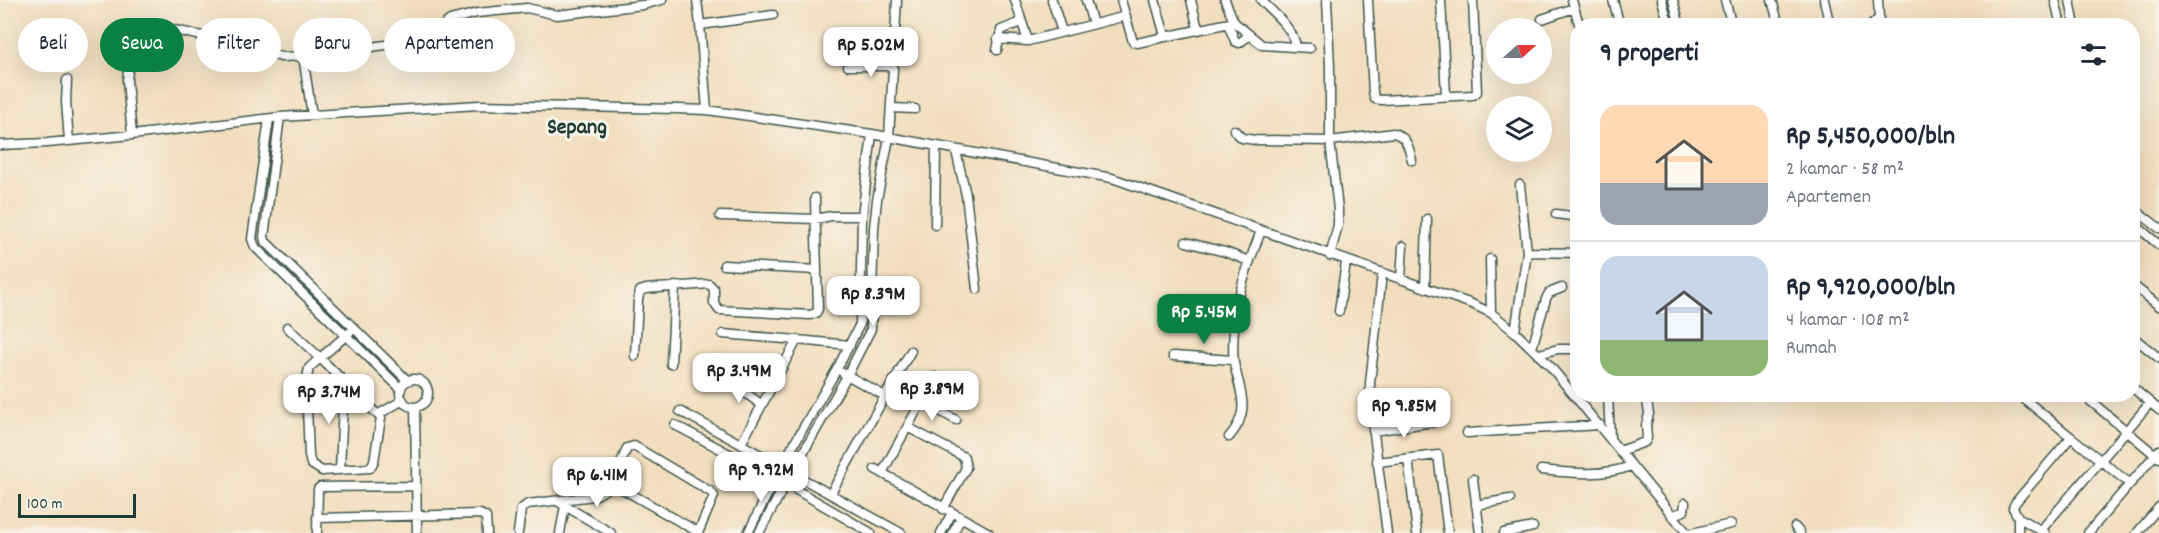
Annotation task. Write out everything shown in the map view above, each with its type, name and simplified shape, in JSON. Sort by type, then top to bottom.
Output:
[{"type":"street","points":[[372,47],[408,42],[429,36],[450,20],[477,12],[527,8],[557,15],[643,5],[662,0]]},
{"type":"street","points":[[697,0],[707,110]]},
{"type":"street","points":[[759,533],[785,485],[791,480],[792,472],[872,329],[877,200],[891,108],[897,0]]},
{"type":"street","points":[[1015,0],[1028,41]]},
{"type":"street","points":[[1052,0],[1062,32]]},
{"type":"street","points":[[1086,0],[1094,24]]},
{"type":"street","points":[[1121,0],[1133,42],[1231,23],[1266,46],[1310,48]]},
{"type":"street","points":[[1155,0],[1165,36]]},
{"type":"street","points":[[1191,0],[1198,29]]},
{"type":"street","points":[[1225,0],[1235,41],[1239,43],[1250,35]]},
{"type":"street","points":[[1261,0],[1288,30],[1296,46]]},
{"type":"street","points":[[1368,0],[1375,99],[1473,95],[1478,92],[1473,0]]},
{"type":"street","points":[[1441,0],[1446,96]]},
{"type":"street","points":[[1613,0],[1618,18]]},
{"type":"street","points":[[1662,0],[1667,18]]},
{"type":"street","points":[[1673,0],[1678,18]]},
{"type":"street","points":[[1725,0],[1730,18]]},
{"type":"street","points":[[1772,0],[1777,18]]},
{"type":"street","points":[[1824,0],[1828,18]]},
{"type":"street","points":[[1878,0],[1880,18]]},
{"type":"street","points":[[2055,0],[2059,18]]},
{"type":"street","points":[[2070,0],[2073,18]]},
{"type":"street","points":[[1326,1],[1330,67],[1330,141],[1338,208],[1338,225],[1330,256]]},
{"type":"street","points":[[1544,18],[1573,4]]},
{"type":"street","points":[[700,25],[773,15]]},
{"type":"street","points":[[998,39],[1028,41],[1126,16]]},
{"type":"street","points":[[997,50],[1000,30],[1021,22]]},
{"type":"street","points":[[184,32],[235,43],[281,57],[293,56]]},
{"type":"street","points":[[848,66],[893,66]]},
{"type":"street","points":[[128,72],[132,135]]},
{"type":"street","points":[[305,72],[312,115]]},
{"type":"street","points":[[68,80],[66,102],[69,141]]},
{"type":"street","points":[[0,145],[132,135],[280,117],[479,105],[707,110],[872,134],[1112,178],[1346,262],[1401,279],[1491,313],[1535,351],[1570,391]]},
{"type":"street","points":[[891,108],[915,109]]},
{"type":"street","points":[[280,117],[264,237],[268,244],[408,381]]},
{"type":"street","points":[[269,119],[252,239],[255,247],[401,389],[403,400],[408,405],[415,407],[425,402],[428,392],[423,382],[408,381],[401,389]]},
{"type":"street","points":[[1234,130],[1242,138],[1248,140],[1330,141],[1400,135],[1409,147],[1412,160]]},
{"type":"street","points":[[748,533],[773,479],[774,470],[781,466],[860,324],[862,216],[872,134]]},
{"type":"street","points":[[935,225],[936,146]]},
{"type":"street","points":[[956,151],[966,195],[977,289]]},
{"type":"street","points":[[264,153],[275,154]]},
{"type":"street","points":[[867,171],[881,174]]},
{"type":"street","points":[[1515,332],[1527,252],[1520,185]]},
{"type":"street","points":[[635,356],[640,291],[646,289],[703,284],[712,286],[714,289],[714,303],[719,310],[813,314],[818,309],[815,198]]},
{"type":"street","points":[[864,198],[877,200]]},
{"type":"street","points":[[2140,213],[2159,228]]},
{"type":"street","points":[[1556,214],[1570,216]]},
{"type":"street","points":[[720,216],[815,219],[831,216],[862,216]]},
{"type":"street","points":[[255,219],[266,220]]},
{"type":"street","points":[[1425,288],[1427,219]]},
{"type":"street","points":[[2140,230],[2159,245]]},
{"type":"street","points":[[1229,437],[1237,428],[1243,411],[1241,391],[1233,360],[1236,311],[1249,261],[1261,231]]},
{"type":"street","points":[[1186,242],[1249,261]]},
{"type":"street","points":[[1401,279],[1403,246]]},
{"type":"street","points":[[1527,252],[1570,253]]},
{"type":"street","points":[[1490,260],[1491,313]]},
{"type":"street","points":[[1339,311],[1346,262]]},
{"type":"street","points":[[724,265],[817,270]]},
{"type":"street","points":[[1382,274],[1370,383],[1373,431],[1386,533]]},
{"type":"street","points":[[671,364],[675,286]]},
{"type":"street","points":[[1535,351],[1546,299],[1549,293],[1562,288]]},
{"type":"street","points":[[2140,291],[2159,306]]},
{"type":"street","points":[[861,292],[873,293]]},
{"type":"street","points":[[287,327],[320,358],[379,414],[381,422],[372,466],[322,471],[311,464],[309,456],[306,383],[309,368],[320,358],[346,336],[354,328]]},
{"type":"street","points":[[723,334],[850,345]]},
{"type":"street","points":[[741,444],[797,340]]},
{"type":"street","points":[[2140,343],[2159,358]]},
{"type":"street","points":[[1535,351],[1570,349]]},
{"type":"street","points":[[831,493],[911,351]]},
{"type":"street","points":[[1173,356],[1233,360]]},
{"type":"street","points":[[837,369],[885,396]]},
{"type":"street","points":[[935,377],[909,428],[879,471],[989,533]]},
{"type":"street","points":[[340,470],[344,381]]},
{"type":"street","points":[[762,405],[732,381],[775,382]]},
{"type":"street","points":[[2140,394],[2159,410]]},
{"type":"street","points":[[379,414],[403,400]]},
{"type":"street","points":[[922,401],[956,420]]},
{"type":"street","points":[[1580,402],[1687,533]]},
{"type":"street","points":[[1608,402],[1610,438]]},
{"type":"street","points":[[1620,451],[1645,442],[1649,414],[1647,402]]},
{"type":"street","points":[[2028,402],[2129,483]]},
{"type":"street","points":[[2088,533],[2129,483],[2158,454],[2092,402]]},
{"type":"street","points":[[2018,517],[2043,532],[2150,403]]},
{"type":"street","points":[[415,407],[417,533]]},
{"type":"street","points":[[680,411],[781,466],[788,467],[792,472],[901,533]]},
{"type":"street","points":[[1373,431],[1432,422]]},
{"type":"street","points":[[675,425],[871,533]]},
{"type":"street","points":[[1467,433],[1600,425]]},
{"type":"street","points":[[909,428],[964,457],[966,468],[943,509]]},
{"type":"street","points":[[2018,533],[2018,517],[2013,508],[2014,503],[2071,437]]},
{"type":"street","points":[[518,533],[521,509],[528,504],[602,493],[612,483],[627,448],[634,446],[711,492],[714,496],[698,532],[612,483]]},
{"type":"street","points":[[1377,462],[1434,454],[1439,458],[1448,533]]},
{"type":"street","points":[[1408,458],[1417,533]]},
{"type":"street","points":[[1541,470],[1608,473],[1631,466]]},
{"type":"street","points":[[1473,479],[1480,533]]},
{"type":"street","points":[[317,533],[318,489],[320,487],[415,486]]},
{"type":"street","points":[[1476,505],[1509,499]]},
{"type":"street","points":[[556,501],[611,533]]},
{"type":"street","points":[[1672,516],[1684,511],[1685,502]]},
{"type":"street","points":[[560,533],[565,506]]},
{"type":"street","points":[[2137,533],[2159,507]]},
{"type":"street","points":[[942,533],[952,513]]},
{"type":"street","points":[[317,518],[485,515],[488,533]]},
{"type":"street","points":[[953,533],[961,518]]},
{"type":"street","points":[[1692,533],[1731,524]]},
{"type":"street","points":[[1504,533],[1533,527]]},
{"type":"district","name":"Sepang","points":[[577,125]]}]
